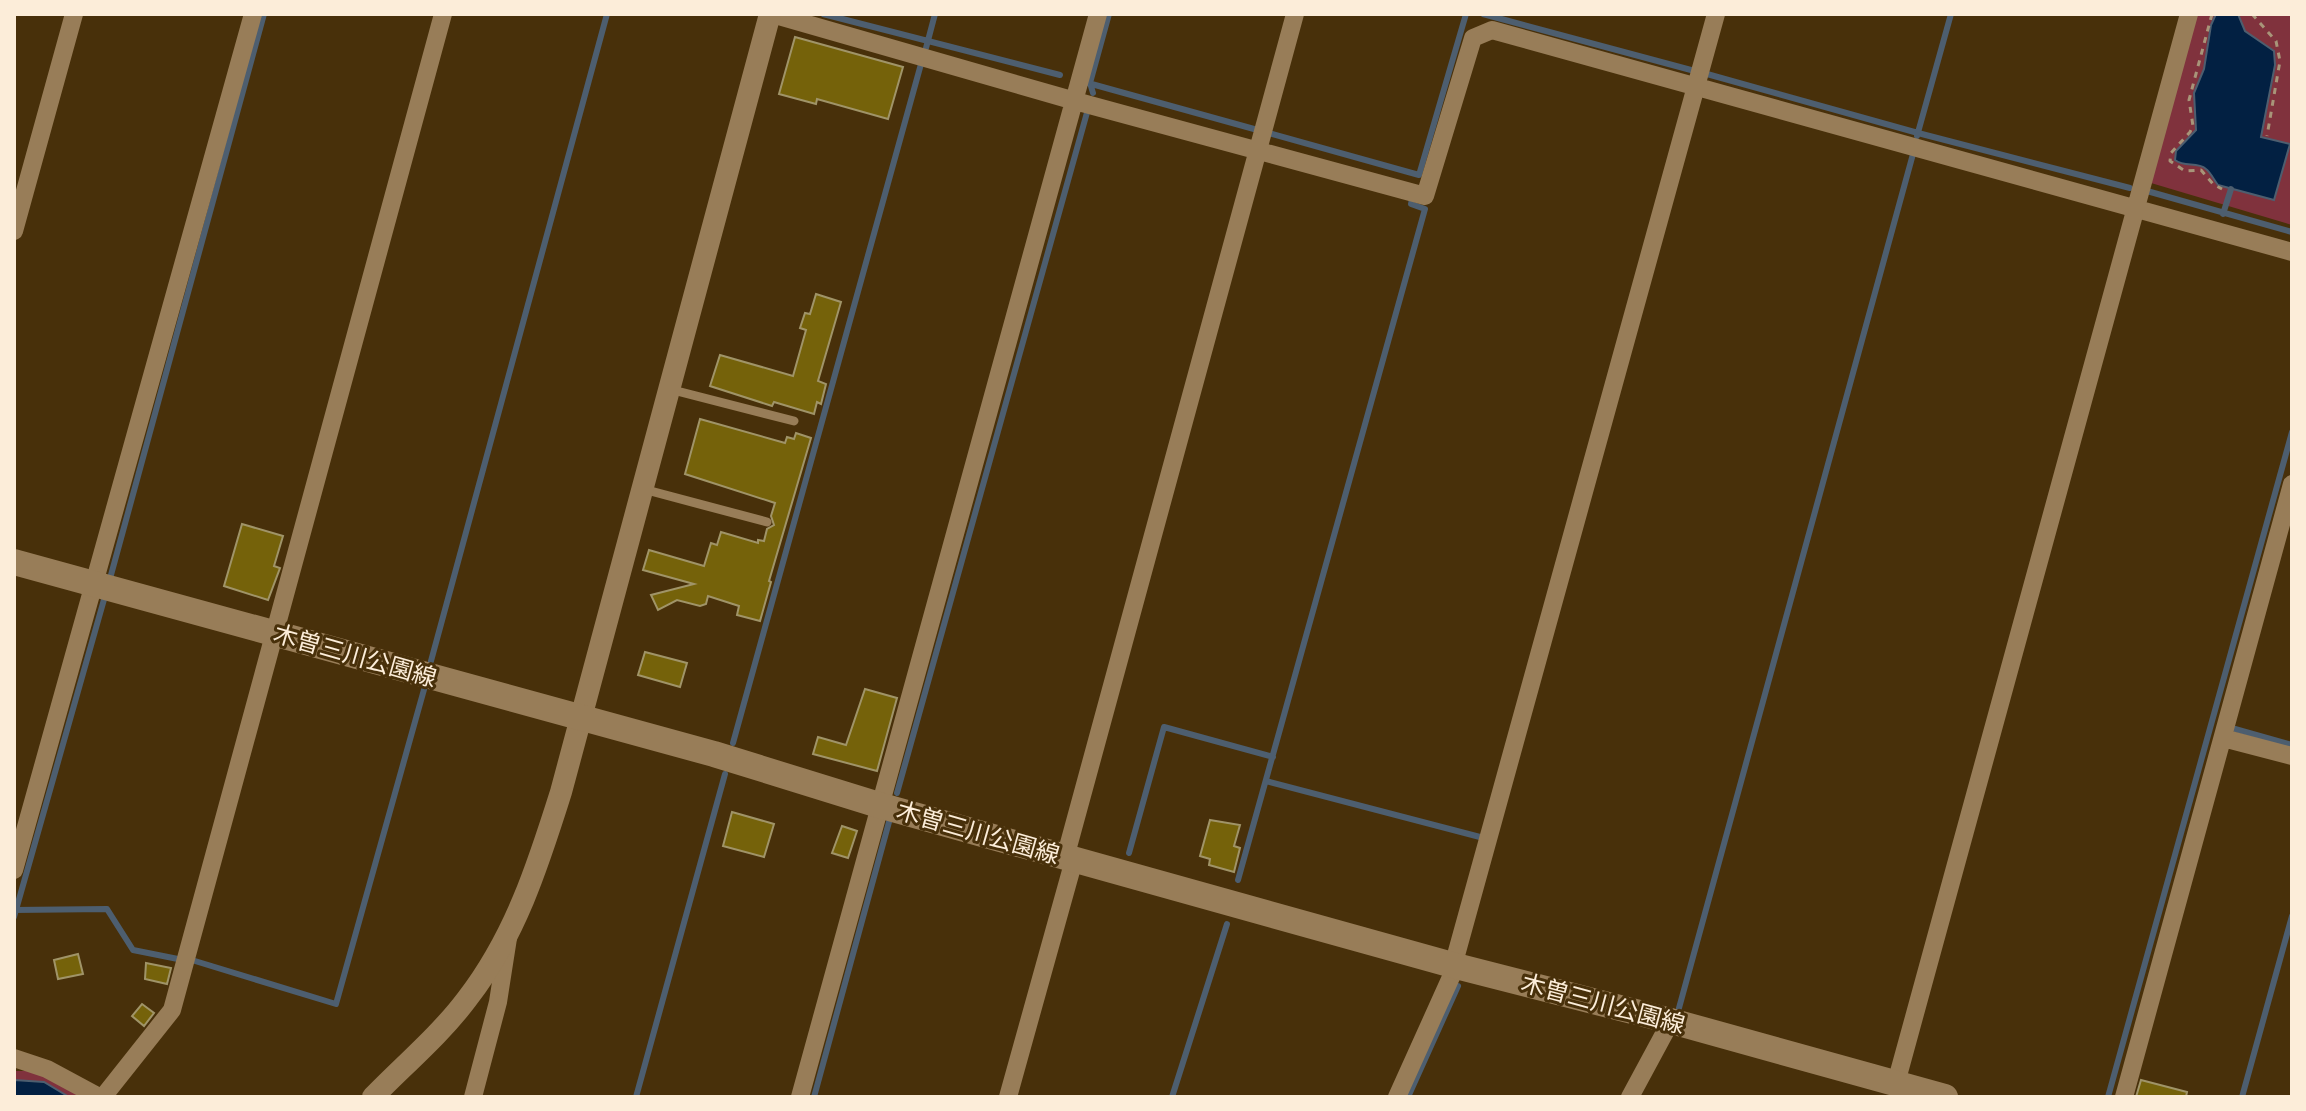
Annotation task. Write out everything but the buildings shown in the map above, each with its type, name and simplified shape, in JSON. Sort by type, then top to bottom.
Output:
[{"type":"main road","name":"木曽三川公園線","points":[[14,562],[714,754],[882,806],[1454,966],[1671,1021],[1945,1097]]},
{"type":"street","points":[[14,231],[74,14]]},
{"type":"street","points":[[14,870],[253,14]]},
{"type":"street","points":[[14,1058],[47,1069],[101,1097],[172,1010],[443,14]]},
{"type":"street","points":[[373,1097],[467,1000],[509,931],[532,884],[561,792],[771,14],[1257,152],[1425,196],[1473,38],[1492,30],[2292,252]]},
{"type":"street","points":[[800,1097],[1098,14]]},
{"type":"street","points":[[1008,1097],[1295,14]]},
{"type":"street","points":[[1397,1097],[1454,966],[1716,14]]},
{"type":"street","points":[[1896,1083],[2189,14]]},
{"type":"street","points":[[2124,1097],[2292,484]]},
{"type":"street","points":[[2223,738],[2292,756]]},
{"type":"street","points":[[473,1097],[498,1002],[509,931]]},
{"type":"street","points":[[1630,1097],[1671,1021]]},
{"type":"lane","points":[[669,389],[794,421]]},
{"type":"lane","points":[[642,489],[767,522]]},
{"type":"path","points":[[2212,14],[2189,100],[2193,126],[2171,153],[2170,161],[2185,171],[2201,170],[2222,189]]},
{"type":"path","points":[[2252,14],[2276,41],[2280,61],[2267,136]]},
{"type":"shaded area","points":[[2197,14],[2292,14],[2292,225],[2151,183]]},
{"type":"shaded area","points":[[14,1071],[34,1071],[84,1097],[14,1097]]},
{"type":"water","points":[[2216,14],[2238,14],[2245,31],[2274,51],[2275,65],[2261,137],[2290,144],[2274,200],[2218,185],[2202,167],[2175,160],[2176,151],[2196,130],[2194,93],[2204,69],[2211,25]]},
{"type":"water","points":[[14,1080],[44,1082],[69,1097],[14,1097]]},
{"type":"waterway","points":[[111,575],[264,14]]},
{"type":"waterway","points":[[431,661],[607,14]]},
{"type":"waterway","points":[[823,14],[1060,75]]},
{"type":"waterway","points":[[926,48],[935,14]]},
{"type":"waterway","points":[[1093,93],[1090,83],[1109,14]]},
{"type":"waterway","points":[[1269,133],[1419,175],[1466,14]]},
{"type":"waterway","points":[[1483,14],[1691,70]]},
{"type":"waterway","points":[[1917,136],[1951,14]]},
{"type":"waterway","points":[[733,743],[921,64]]},
{"type":"waterway","points":[[1707,74],[2130,188]]},
{"type":"waterway","points":[[1088,83],[1254,129]]},
{"type":"waterway","points":[[897,793],[1088,109]]},
{"type":"waterway","points":[[1679,1008],[1913,154]]},
{"type":"waterway","points":[[2223,214],[2231,189]]},
{"type":"waterway","points":[[2147,191],[2292,232]]},
{"type":"waterway","points":[[1238,880],[1425,209],[1411,204],[1412,199]]},
{"type":"waterway","points":[[2108,1097],[2292,432]]},
{"type":"waterway","points":[[14,917],[105,596]]},
{"type":"waterway","points":[[195,961],[336,1004],[425,686]]},
{"type":"waterway","points":[[1129,853],[1164,727],[1273,757]]},
{"type":"waterway","points":[[2235,729],[2292,745]]},
{"type":"waterway","points":[[636,1097],[725,774]]},
{"type":"waterway","points":[[1266,781],[1480,837]]},
{"type":"waterway","points":[[814,1097],[889,822]]},
{"type":"waterway","points":[[14,910],[107,909],[133,950],[178,959]]},
{"type":"waterway","points":[[2242,1097],[2292,916]]},
{"type":"waterway","points":[[1172,1097],[1227,924]]},
{"type":"waterway","points":[[1408,1097],[1458,986]]}]
